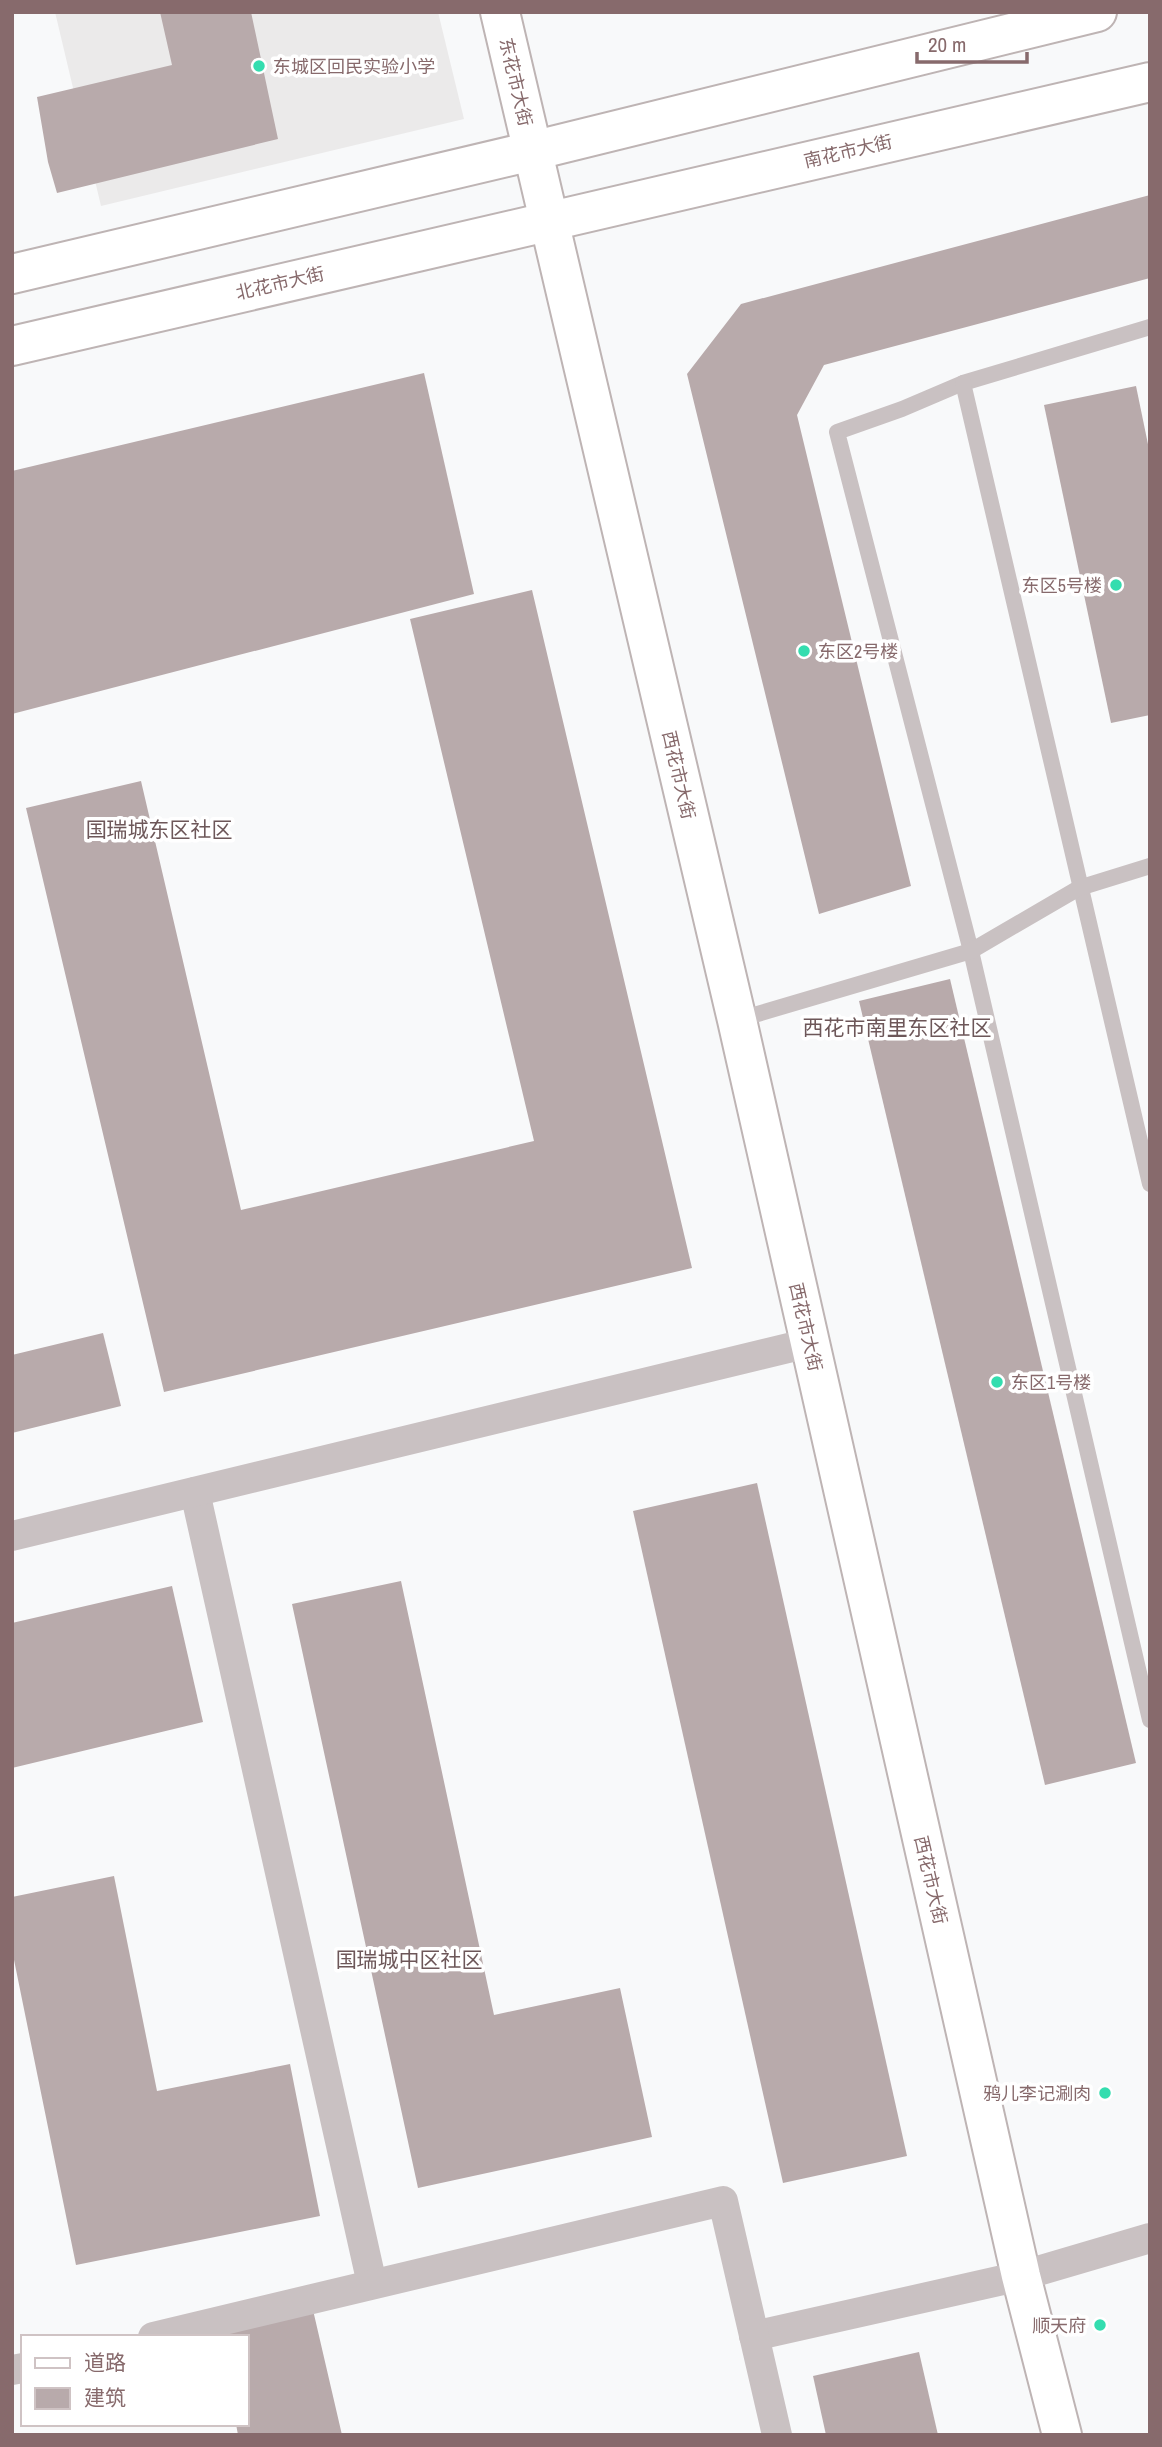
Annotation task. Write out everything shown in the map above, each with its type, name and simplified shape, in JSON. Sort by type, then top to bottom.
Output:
[{"type":"street","name":"东花市大街","points":[[499,12],[547,220]]},
{"type":"street","points":[[12,274],[532,152],[1097,12]]},
{"type":"street","name":"南花市大街","points":[[547,220],[1150,82]]},
{"type":"street","name":"北花市大街","points":[[12,346],[547,220]]},
{"type":"street","name":"西花市大街","points":[[547,220],[737,1020],[1021,2276],[1062,2435]]},
{"type":"street","points":[[12,1536],[809,1343]]},
{"type":"street","points":[[195,1492],[372,2284]]},
{"type":"street","points":[[161,2335],[723,2201],[777,2435]]},
{"type":"street","points":[[754,2336],[1021,2276],[1150,2238]]},
{"type":"lane","points":[[1150,327],[963,383],[902,410],[837,432],[971,951],[1150,1720]]},
{"type":"lane","points":[[963,383],[1150,1184]]},
{"type":"lane","points":[[737,1020],[971,951],[1079,888],[1150,866]]},
{"type":"shaded area","name":"东城区回民实验小学","points":[[55,12],[438,12],[464,119],[101,206]]},
{"type":"building","points":[[160,12],[251,12],[278,139],[57,193],[48,162],[37,97],[172,65]]},
{"type":"building","name":"东区2号楼","points":[[1150,195],[1150,278],[824,365],[797,415],[911,886],[819,914],[687,374],[741,304]]},
{"type":"building","points":[[424,373],[474,594],[12,714],[12,471]]},
{"type":"building","name":"东区5号楼","points":[[1136,386],[1150,454],[1150,715],[1111,723],[1044,405]]},
{"type":"building","points":[[532,590],[692,1268],[164,1392],[26,808],[141,781],[241,1210],[534,1141],[410,619]]},
{"type":"building","name":"东区1号楼","points":[[950,979],[1136,1763],[1045,1785],[859,1001]]},
{"type":"building","points":[[103,1333],[121,1406],[12,1433],[12,1355]]},
{"type":"building","points":[[757,1483],[907,2156],[783,2183],[633,1511]]},
{"type":"building","points":[[401,1581],[494,2015],[620,1988],[652,2137],[418,2188],[292,1604]]},
{"type":"building","points":[[172,1586],[203,1722],[12,1768],[12,1623]]},
{"type":"building","points":[[114,1876],[157,2091],[290,2064],[320,2216],[76,2265],[12,1950],[12,1897]]},
{"type":"building","points":[[313,2310],[342,2435],[238,2435],[236,2426],[248,2426],[248,2335],[222,2335]]},
{"type":"building","points":[[919,2352],[938,2435],[826,2435],[813,2376]]},
{"type":"place","name":"东城区回民实验小学","points":[[259,66]]},
{"type":"place","name":"东区5号楼","points":[[1116,585]]},
{"type":"place","name":"东区2号楼","points":[[804,651]]},
{"type":"place","name":"东区1号楼","points":[[997,1382]]},
{"type":"place","name":"鸦儿李记涮肉","points":[[1105,2093]]},
{"type":"place","name":"顺天府","points":[[1100,2325]]},
{"type":"district","name":"国瑞城东区社区","points":[[159,829]]},
{"type":"district","name":"西花市南里东区社区","points":[[897,1027]]},
{"type":"district","name":"国瑞城中区社区","points":[[409,1959]]}]
